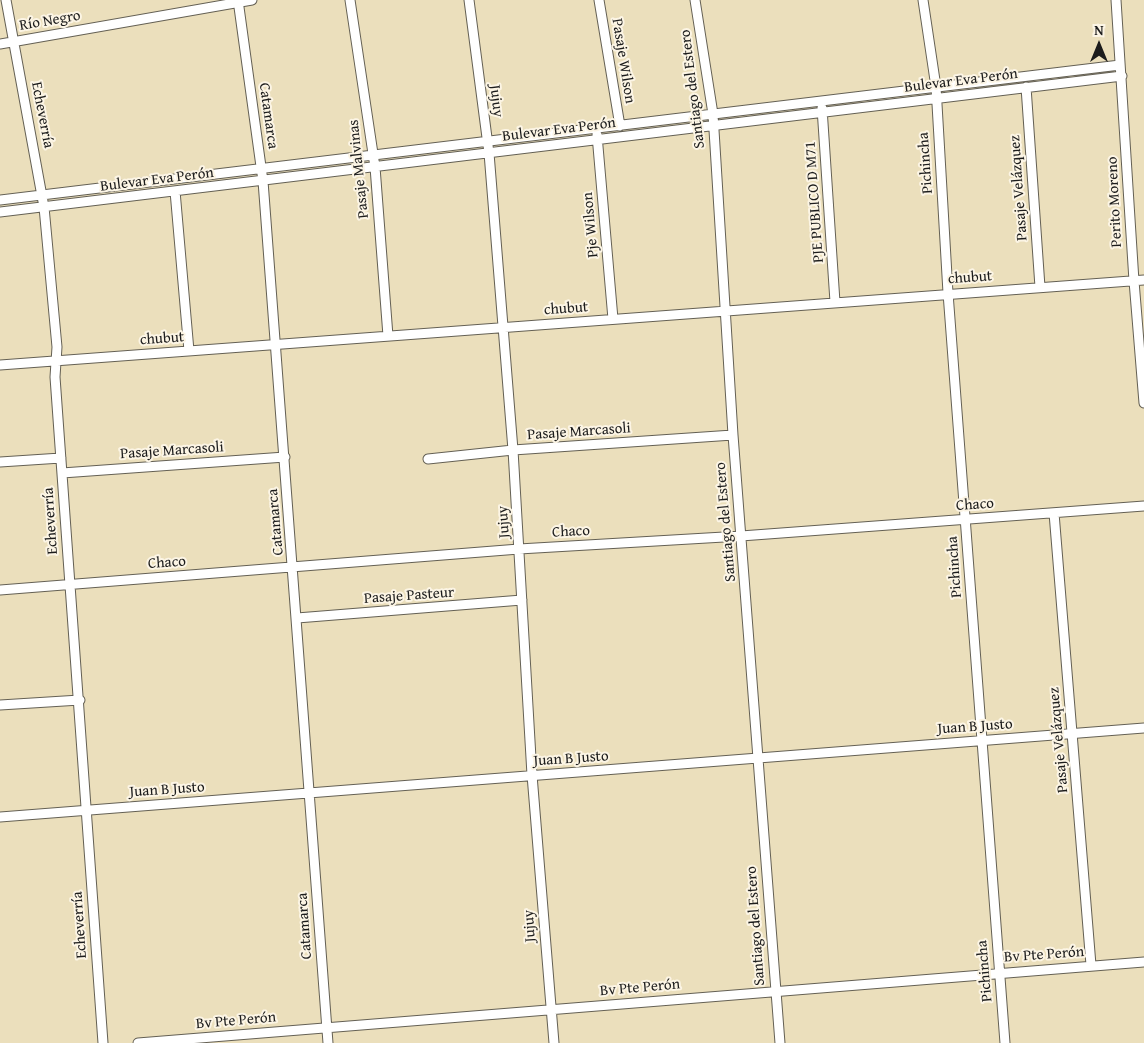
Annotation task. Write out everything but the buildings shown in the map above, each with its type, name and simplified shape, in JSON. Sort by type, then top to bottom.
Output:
[{"type":"street","name":"Echeverría","points":[[6,0],[43,195],[57,361],[55,377],[69,584],[80,700],[85,810],[103,1043]]},
{"type":"street","name":"Río Negro","points":[[0,44],[252,0]]},
{"type":"street","name":"Pasaje Malvinas","points":[[350,0],[375,167],[388,336]]},
{"type":"street","name":"Jujuy","points":[[469,0],[489,153],[519,549],[532,776],[554,1043]]},
{"type":"street","name":"Pasaje Wilson","points":[[599,0],[620,126]]},
{"type":"street","name":"Santiago del Estero","points":[[695,0],[713,114],[733,435],[780,1043]]},
{"type":"street","name":"Pichincha","points":[[923,0],[936,87],[948,293],[998,972],[1005,1043]]},
{"type":"street","name":"Perito Moreno","points":[[1116,0],[1134,281],[1144,403]]},
{"type":"street","name":"Catamarca","points":[[238,1],[263,180],[294,568],[328,1043]]},
{"type":"street","name":"Bulevar Eva Perón","points":[[0,200],[1120,65]]},
{"type":"street","name":"Bulevar Eva Perón","points":[[0,212],[1122,76]]},
{"type":"street","name":"Pasaje Velázquez","points":[[1026,87],[1040,286]]},
{"type":"street","name":"PJE PUBLICO D M71","points":[[822,101],[835,302]]},
{"type":"street","name":"Pje Wilson","points":[[596,128],[613,319]]},
{"type":"street","points":[[175,191],[189,351]]},
{"type":"street","name":"chubut","points":[[0,365],[1040,286],[1144,280]]},
{"type":"street","name":"Pasaje Marcasoli","points":[[428,459],[512,450],[733,435]]},
{"type":"street","name":"Pasaje Marcasoli","points":[[62,473],[285,457]]},
{"type":"street","points":[[0,462],[61,458]]},
{"type":"street","name":"Chaco","points":[[0,590],[519,549],[741,536],[1144,506]]},
{"type":"street","name":"Pasaje Velázquez","points":[[1054,513],[1091,965]]},
{"type":"street","name":"Pasaje Pasteur","points":[[297,618],[522,600]]},
{"type":"street","points":[[0,706],[80,700]]},
{"type":"street","name":"Juan B Justo","points":[[0,817],[1144,728]]},
{"type":"street","name":"Bv Pte Perón","points":[[138,1043],[998,972],[1144,962]]}]
